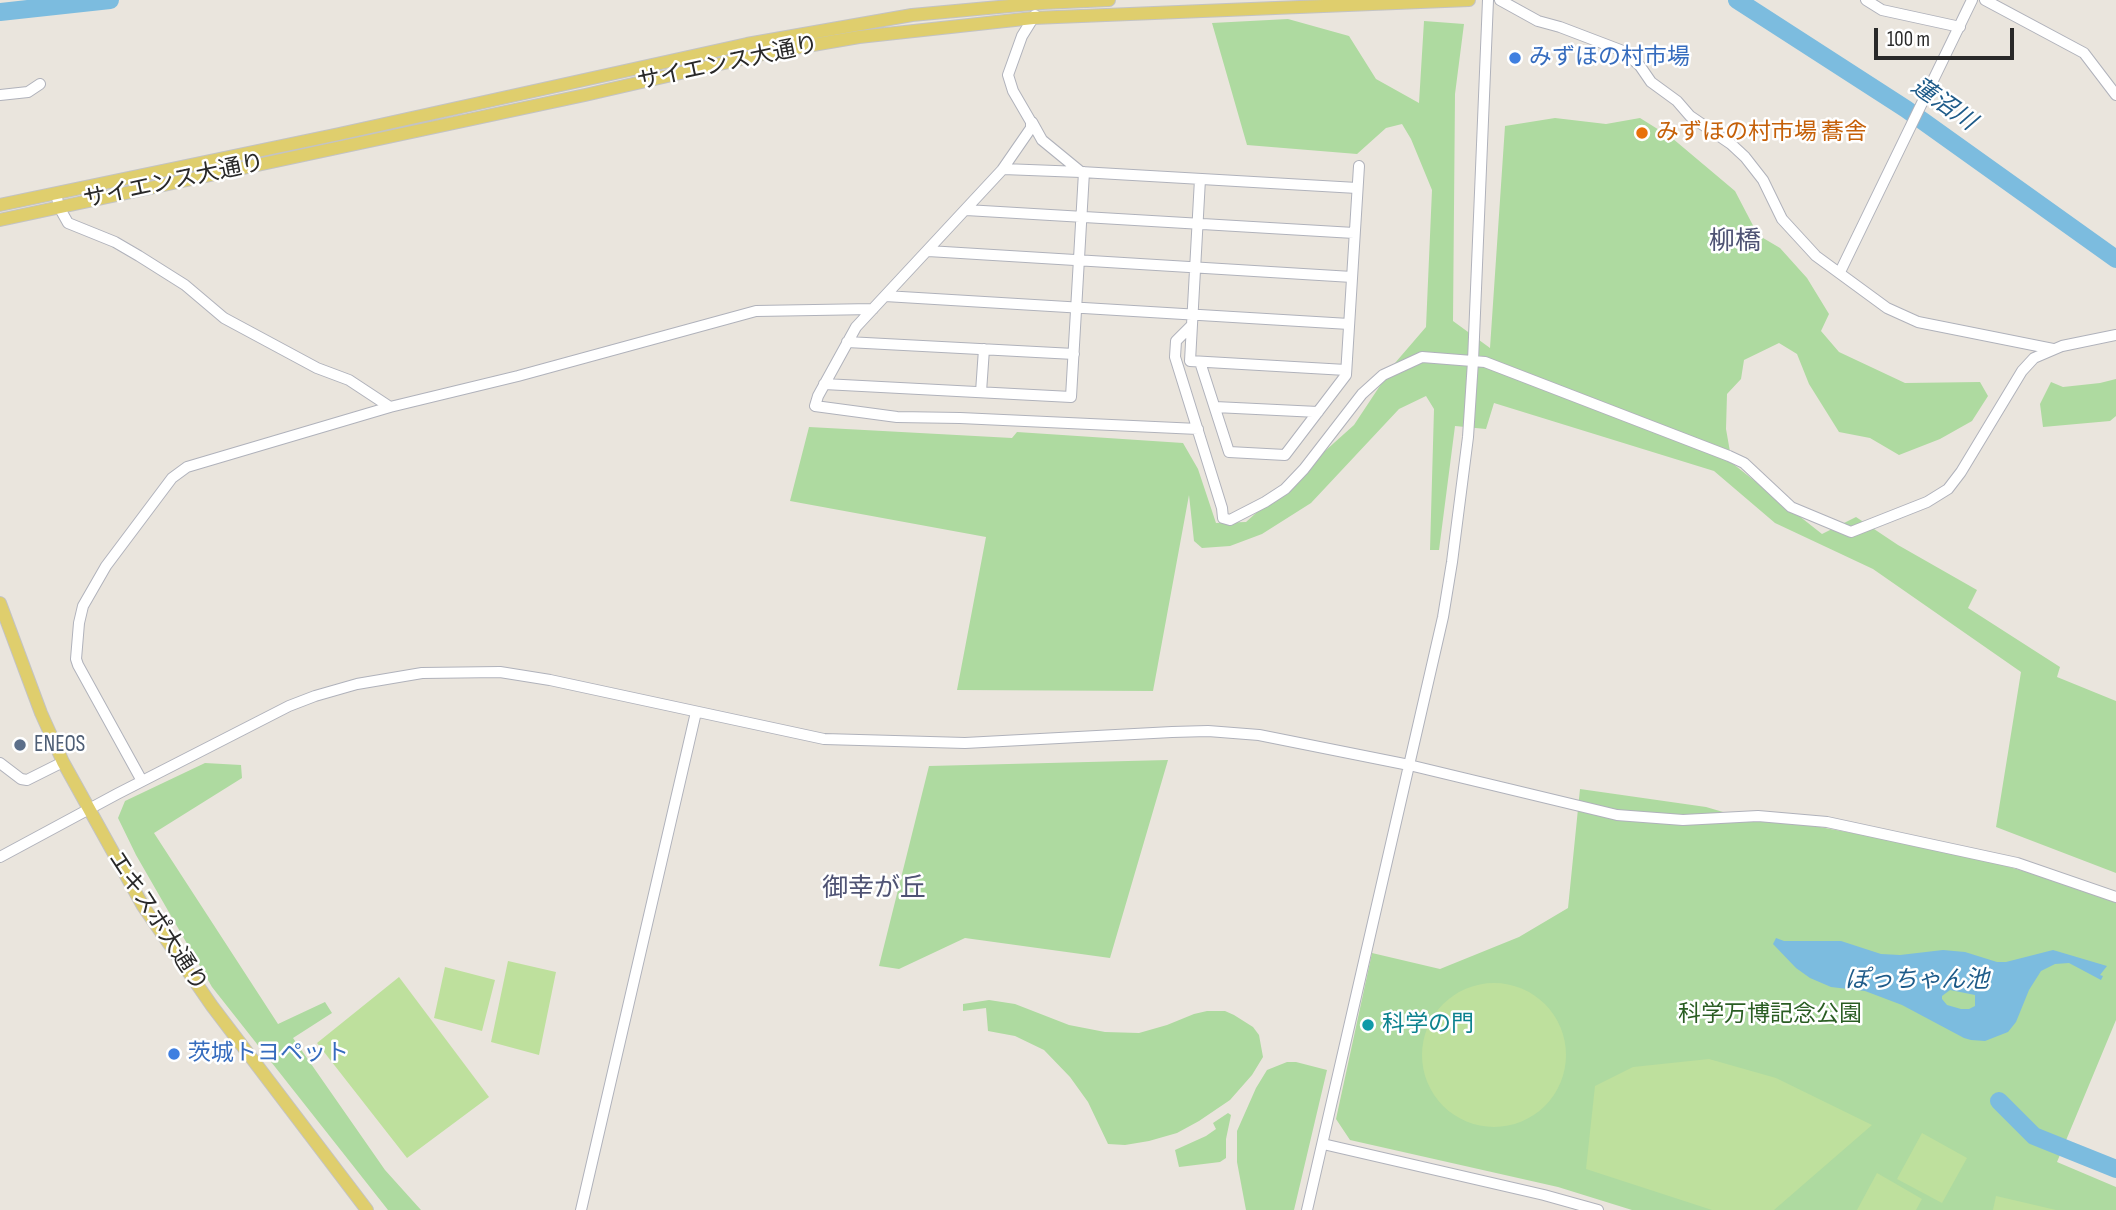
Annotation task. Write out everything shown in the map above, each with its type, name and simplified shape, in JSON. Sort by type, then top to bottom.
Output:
[{"type":"main road","name":"サイエンス大通り","points":[[0,205],[747,44],[912,15],[1042,2],[1109,0]]},
{"type":"main road","name":"サイエンス大通り","points":[[0,220],[585,95],[772,52],[859,37],[1033,18],[1469,0]]},
{"type":"main road","name":"エキスポ大通り","points":[[0,603],[33,692],[63,762],[143,906],[171,949],[367,1210]]},
{"type":"street","points":[[1307,1210],[1443,617],[1452,562],[1468,437],[1473,360],[1488,0]]},
{"type":"street","points":[[1500,0],[1538,21],[1623,51],[1640,66],[1651,82],[1676,101],[1690,116],[1745,157],[1763,180],[1782,219],[1816,256],[1887,308],[1917,322],[2054,349]]},
{"type":"street","points":[[1866,0],[1882,10],[1960,27]]},
{"type":"street","points":[[1840,272],[1972,0]]},
{"type":"street","points":[[1985,0],[2084,53],[2116,95]]},
{"type":"street","points":[[1042,2],[1022,36],[1008,75],[1013,91],[1042,140],[1082,172]]},
{"type":"street","points":[[0,95],[28,92],[40,84]]},
{"type":"street","points":[[1031,122],[1031,128],[1003,169],[856,327],[824,384],[815,407],[897,417],[1198,429]]},
{"type":"street","points":[[1200,362],[1229,452],[1285,455],[1346,375],[1359,166]]},
{"type":"street","points":[[1003,169],[1357,188]]},
{"type":"street","points":[[824,384],[1071,397],[1082,217],[1082,172]]},
{"type":"street","points":[[1200,179],[1190,361],[1346,370]]},
{"type":"street","points":[[56,193],[59,207],[68,223],[115,242],[185,285],[223,318],[317,368],[349,380],[390,407]]},
{"type":"street","points":[[966,210],[1354,233]]},
{"type":"street","points":[[928,251],[1352,277]]},
{"type":"street","points":[[885,296],[1076,308],[1192,320],[1349,324]]},
{"type":"street","points":[[142,781],[76,659],[79,623],[83,606],[106,566],[172,478],[187,467],[390,407],[518,376],[756,311],[873,309]]},
{"type":"street","points":[[1192,320],[1176,341],[1174,350],[1223,518],[1230,520],[1284,489],[1304,469],[1362,394],[1383,375],[1422,357],[1485,362],[1728,456],[1744,463],[1791,507],[1851,532],[1927,502],[1948,489],[2022,371],[2034,358],[2054,349],[2116,335]]},
{"type":"street","points":[[847,342],[1074,354]]},
{"type":"street","points":[[981,392],[984,349]]},
{"type":"street","points":[[1214,407],[1318,412]]},
{"type":"street","points":[[0,857],[289,706],[357,684],[422,673],[500,672],[550,680],[824,739],[965,743],[1196,732],[1259,735],[1409,765],[1617,815],[1683,820],[1758,816],[1827,822],[2017,863],[2116,897]]},
{"type":"street","points":[[581,1210],[696,712]]},
{"type":"street","points":[[0,763],[21,779],[27,780],[63,762]]},
{"type":"street","points":[[1323,1144],[1598,1210]]},
{"type":"green space","points":[[1288,19],[1349,36],[1376,79],[1419,103],[1424,21],[1464,24],[1455,94],[1453,321],[1490,348],[1505,126],[1555,118],[1606,124],[1640,118],[1672,138],[1735,191],[1758,235],[1780,248],[1807,278],[1829,314],[1821,331],[1839,352],[1905,383],[1980,382],[1988,396],[1972,421],[1940,439],[1899,455],[1870,438],[1839,432],[1809,384],[1797,354],[1779,343],[1744,360],[1741,379],[1727,394],[1726,429],[1732,463],[1822,534],[1856,517],[1898,545],[1977,590],[1968,608],[2060,667],[2057,677],[2116,701],[2116,873],[1996,827],[2021,672],[1873,569],[1775,523],[1714,471],[1494,403],[1486,429],[1455,426],[1439,550],[1430,550],[1434,409],[1426,396],[1399,409],[1311,503],[1262,534],[1230,546],[1202,548],[1194,541],[1189,495],[1153,691],[957,690],[986,537],[790,501],[809,427],[1012,438],[1017,432],[1183,443],[1198,469],[1216,523],[1246,522],[1354,425],[1395,363],[1426,327],[1432,190],[1402,124],[1386,128],[1357,154],[1247,145],[1212,23]]},
{"type":"green space","points":[[2116,379],[2116,416],[2110,421],[2043,427],[2040,404],[2051,382],[2063,387]]},
{"type":"green space","points":[[1168,760],[1110,958],[965,938],[899,969],[879,966],[929,766]]},
{"type":"green space","points":[[205,763],[241,765],[242,778],[154,833],[278,1024],[325,1002],[332,1013],[293,1038],[385,1170],[421,1210],[388,1210],[212,987],[136,855],[118,818],[125,801]]},
{"type":"green space","name":"科学万博記念公園","points":[[1580,789],[1706,807],[1754,821],[1792,822],[1902,842],[1992,862],[2061,882],[2116,902],[2116,1020],[2057,1162],[2116,1187],[2116,1210],[1632,1210],[1558,1187],[1350,1140],[1336,1119],[1372,953],[1440,969],[1519,937],[1568,908]]},
{"type":"green space","points":[[508,961],[556,972],[539,1055],[491,1042]]},
{"type":"green space","points":[[445,967],[495,980],[482,1031],[434,1018]]},
{"type":"green space","points":[[399,977],[489,1097],[407,1158],[317,1043]]},
{"type":"green space","points":[[1494,983],[1522,988],[1545,1004],[1561,1027],[1566,1055],[1561,1083],[1545,1106],[1522,1122],[1494,1127],[1466,1122],[1443,1106],[1427,1083],[1422,1055],[1427,1027],[1443,1004],[1466,988]]},
{"type":"green space","points":[[989,1000],[1015,1004],[1069,1025],[1105,1032],[1139,1033],[1194,1014],[1225,1011],[1253,1027],[1259,1035],[1263,1057],[1252,1075],[1230,1100],[1199,1121],[1177,1133],[1149,1141],[1125,1145],[1108,1144],[1088,1102],[1070,1077],[1044,1050],[1015,1036],[988,1031],[986,1008],[963,1011],[963,1004]]},
{"type":"green space","points":[[1709,1059],[1776,1078],[1872,1125],[1774,1210],[1712,1210],[1586,1169],[1595,1086],[1633,1067]]},
{"type":"green space","points":[[1287,1062],[1327,1070],[1294,1210],[1246,1210],[1237,1162],[1237,1131],[1267,1070]]},
{"type":"green space","points":[[1228,1113],[1231,1115],[1226,1139],[1226,1158],[1220,1162],[1179,1167],[1175,1150],[1206,1136],[1216,1129],[1213,1123]]},
{"type":"green space","points":[[1922,1133],[1967,1158],[1942,1203],[1897,1179]]},
{"type":"green space","points":[[1877,1173],[1922,1199],[1916,1210],[1857,1210]]},
{"type":"green space","points":[[1996,1196],[2009,1199],[2056,1210],[1993,1210]]},
{"type":"water","name":"ぽっちゃん池","points":[[1776,938],[1784,941],[1841,941],[1881,954],[1900,955],[1943,950],[1965,952],[1997,962],[2053,950],[2107,966],[2100,975],[2103,976],[2101,980],[2069,963],[2055,964],[2041,971],[2029,990],[2016,1022],[2008,1032],[1985,1041],[1964,1038],[1902,1005],[1865,991],[1831,987],[1810,978],[1796,968],[1773,944]],"holes":[[[1950,990],[1975,995],[1975,1006],[1969,1009],[1947,1005],[1942,999]]]},
{"type":"waterway","name":"蓮沼川","points":[[0,12],[110,0]]},
{"type":"waterway","name":"蓮沼川","points":[[1737,0],[1906,109],[2116,259]]},
{"type":"waterway","points":[[1999,1101],[2034,1136],[2116,1169]]},
{"type":"place","name":"みずほの村市場","points":[[1515,58]]},
{"type":"place","name":"みずほの村市場 蕎舎","points":[[1642,133]]},
{"type":"place","name":"ENEOS","points":[[20,745]]},
{"type":"place","name":"科学の門","points":[[1368,1025]]},
{"type":"place","name":"茨城トヨペット","points":[[174,1054]]},
{"type":"district","name":"柳橋","points":[[1735,242]]},
{"type":"district","name":"御幸が丘","points":[[874,889]]}]
